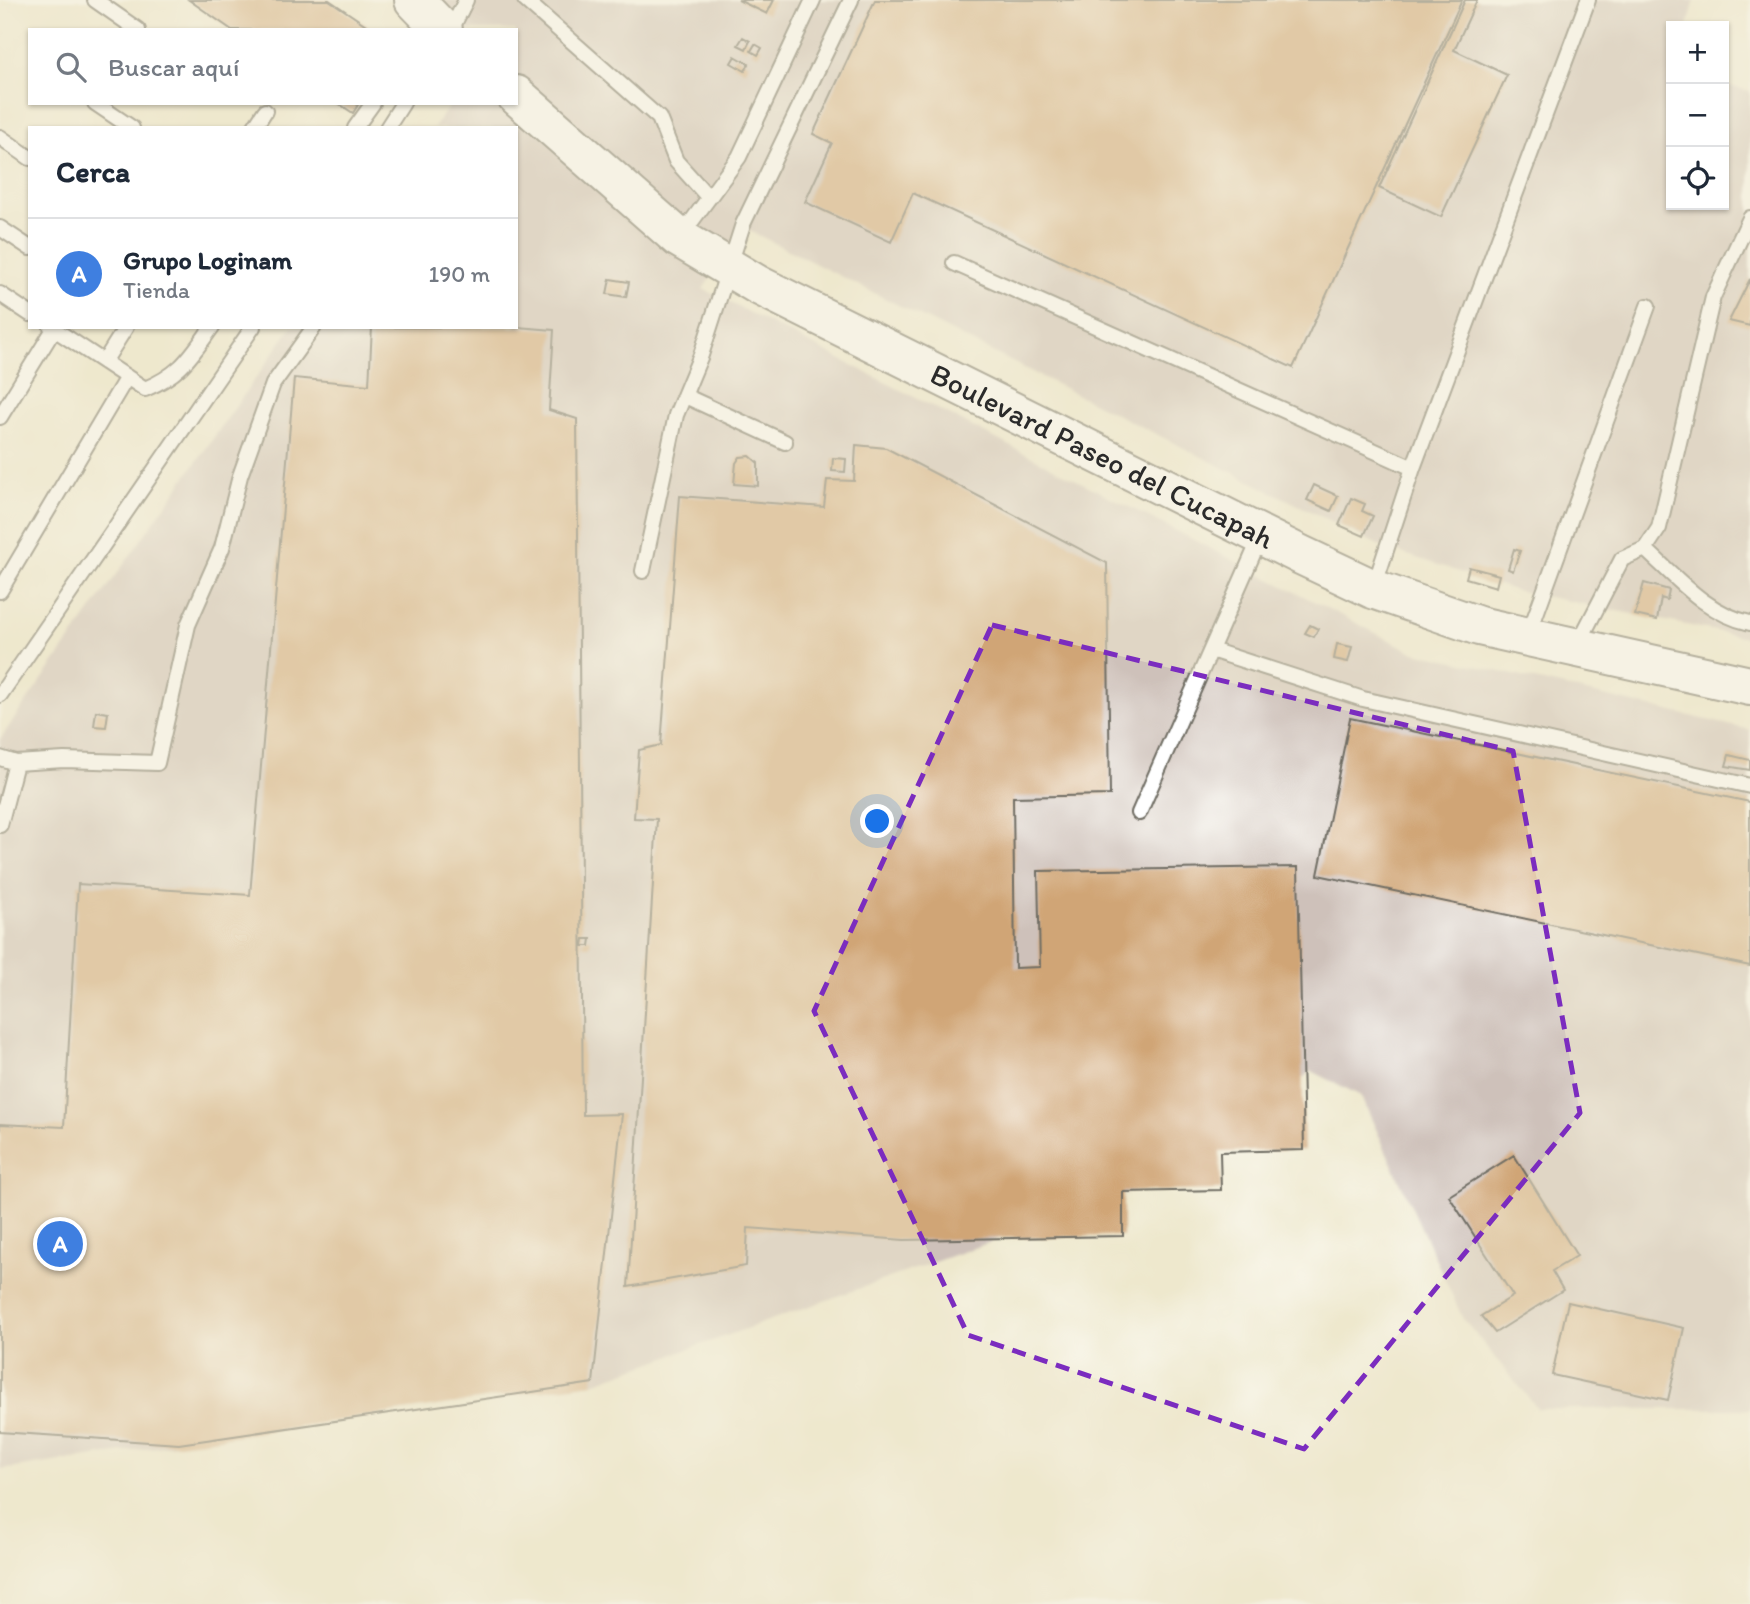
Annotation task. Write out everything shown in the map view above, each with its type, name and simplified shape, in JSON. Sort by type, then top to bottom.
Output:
[{"type":"main road","points":[[414,0],[441,28]]},
{"type":"main road","name":"Boulevard Paseo del Cucapah","points":[[518,97],[680,238],[728,268],[1373,589],[1479,626],[1750,686]]},
{"type":"lane","points":[[95,0],[135,28]]},
{"type":"lane","points":[[451,28],[466,0]]},
{"type":"lane","points":[[525,0],[659,118],[676,161],[709,198]]},
{"type":"lane","points":[[680,238],[739,157],[813,0]]},
{"type":"lane","points":[[643,571],[676,415],[685,396],[743,223],[851,0]]},
{"type":"lane","points":[[1373,589],[1413,468],[1588,0]]},
{"type":"lane","points":[[98,105],[129,126]]},
{"type":"lane","points":[[356,126],[372,105]]},
{"type":"lane","points":[[388,126],[402,105]]},
{"type":"lane","points":[[255,126],[265,111]]},
{"type":"lane","points":[[0,137],[28,157]]},
{"type":"lane","points":[[1577,648],[1622,559],[1645,549],[1659,528],[1713,297],[1750,218]]},
{"type":"lane","points":[[0,228],[28,247]]},
{"type":"lane","points":[[954,263],[1413,468]]},
{"type":"lane","points":[[0,294],[28,313]]},
{"type":"lane","points":[[1527,637],[1648,306]]},
{"type":"lane","points":[[0,417],[51,329]]},
{"type":"lane","points":[[54,329],[145,389],[163,382],[184,366],[211,329]]},
{"type":"lane","points":[[104,362],[125,329]]},
{"type":"lane","points":[[0,695],[252,329]]},
{"type":"lane","points":[[0,758],[16,763],[64,760],[157,763],[188,625],[222,548],[240,476],[273,384],[313,329]]},
{"type":"lane","points":[[0,591],[127,377]]},
{"type":"lane","points":[[685,396],[785,442]]},
{"type":"lane","points":[[1139,813],[1262,535]]},
{"type":"lane","points":[[1645,549],[1712,609],[1732,620],[1750,623]]},
{"type":"lane","points":[[1211,650],[1363,699],[1750,786]]},
{"type":"lane","points":[[0,825],[16,763]]},
{"type":"highlighted area","points":[[992,625],[1513,751],[1580,1113],[1304,1449],[968,1335],[814,1011]]},
{"type":"shaded area","points":[[414,0],[1695,0],[1689,21],[1666,21],[1666,210],[1729,210],[1729,86],[1750,91],[1750,638],[1514,590],[1380,546],[746,229],[703,289],[1411,651],[1750,730],[1750,1409],[1538,1409],[1463,1319],[1361,1096],[1312,1071],[1222,1137],[1174,1177],[593,1383],[0,1470],[0,739],[291,329],[518,329],[518,126],[435,126],[450,105],[518,105],[518,28],[441,28]]},
{"type":"building","points":[[189,0],[329,0],[368,28],[229,28]]},
{"type":"building","points":[[738,0],[774,0],[767,14]]},
{"type":"building","points":[[875,0],[1462,0],[1293,368],[913,193],[891,242],[805,202],[832,143],[813,134]]},
{"type":"building","points":[[1465,0],[1477,0],[1454,50],[1507,75],[1441,217],[1379,188]]},
{"type":"building","points":[[743,37],[750,41],[746,49],[738,45]]},
{"type":"building","points":[[755,44],[762,48],[758,55],[751,51]]},
{"type":"building","points":[[735,56],[749,64],[745,71],[731,63]]},
{"type":"building","points":[[341,105],[358,105],[353,113]]},
{"type":"building","points":[[610,279],[629,282],[626,297],[607,294]]},
{"type":"building","points":[[1750,279],[1750,326],[1729,321]]},
{"type":"building","points":[[518,327],[554,330],[549,410],[577,419],[583,1115],[622,1114],[593,1383],[179,1444],[0,1432],[0,1124],[64,1127],[78,884],[250,895],[294,378],[369,385],[372,329]]},
{"type":"building","points":[[856,445],[886,448],[1107,563],[1110,795],[1013,797],[1015,968],[1040,967],[1038,871],[1298,867],[1304,1150],[1220,1152],[1221,1190],[1123,1192],[1123,1236],[904,1240],[748,1228],[746,1266],[628,1287],[657,819],[634,818],[639,750],[661,745],[680,496],[824,507],[827,480],[854,481]]},
{"type":"building","points":[[750,456],[758,463],[758,486],[734,484],[736,463],[740,457]]},
{"type":"building","points":[[833,458],[846,459],[845,472],[832,471]]},
{"type":"building","points":[[1314,485],[1338,496],[1331,511],[1307,500]]},
{"type":"building","points":[[1351,498],[1365,504],[1362,511],[1373,516],[1364,536],[1339,525]]},
{"type":"building","points":[[1514,549],[1520,551],[1513,571],[1508,569]]},
{"type":"building","points":[[1469,567],[1499,575],[1496,587],[1466,578]]},
{"type":"building","points":[[1644,583],[1669,590],[1667,600],[1661,598],[1657,620],[1635,615]]},
{"type":"building","points":[[1310,625],[1318,629],[1314,637],[1305,633]]},
{"type":"building","points":[[1337,644],[1352,647],[1348,662],[1334,659]]},
{"type":"building","points":[[96,711],[108,713],[106,727],[94,726]]},
{"type":"building","points":[[1350,718],[1750,802],[1750,966],[1318,875]]},
{"type":"building","points":[[1729,755],[1750,760],[1750,770],[1726,766]]},
{"type":"building","points":[[584,939],[591,939],[590,946],[583,946]]},
{"type":"building","points":[[1514,1155],[1577,1256],[1552,1271],[1563,1290],[1495,1333],[1481,1316],[1513,1296],[1449,1196]]},
{"type":"building","points":[[1568,1302],[1684,1328],[1668,1400],[1552,1375]]},
{"type":"place","name":"Grupo Loginam","points":[[60,1244]]}]
